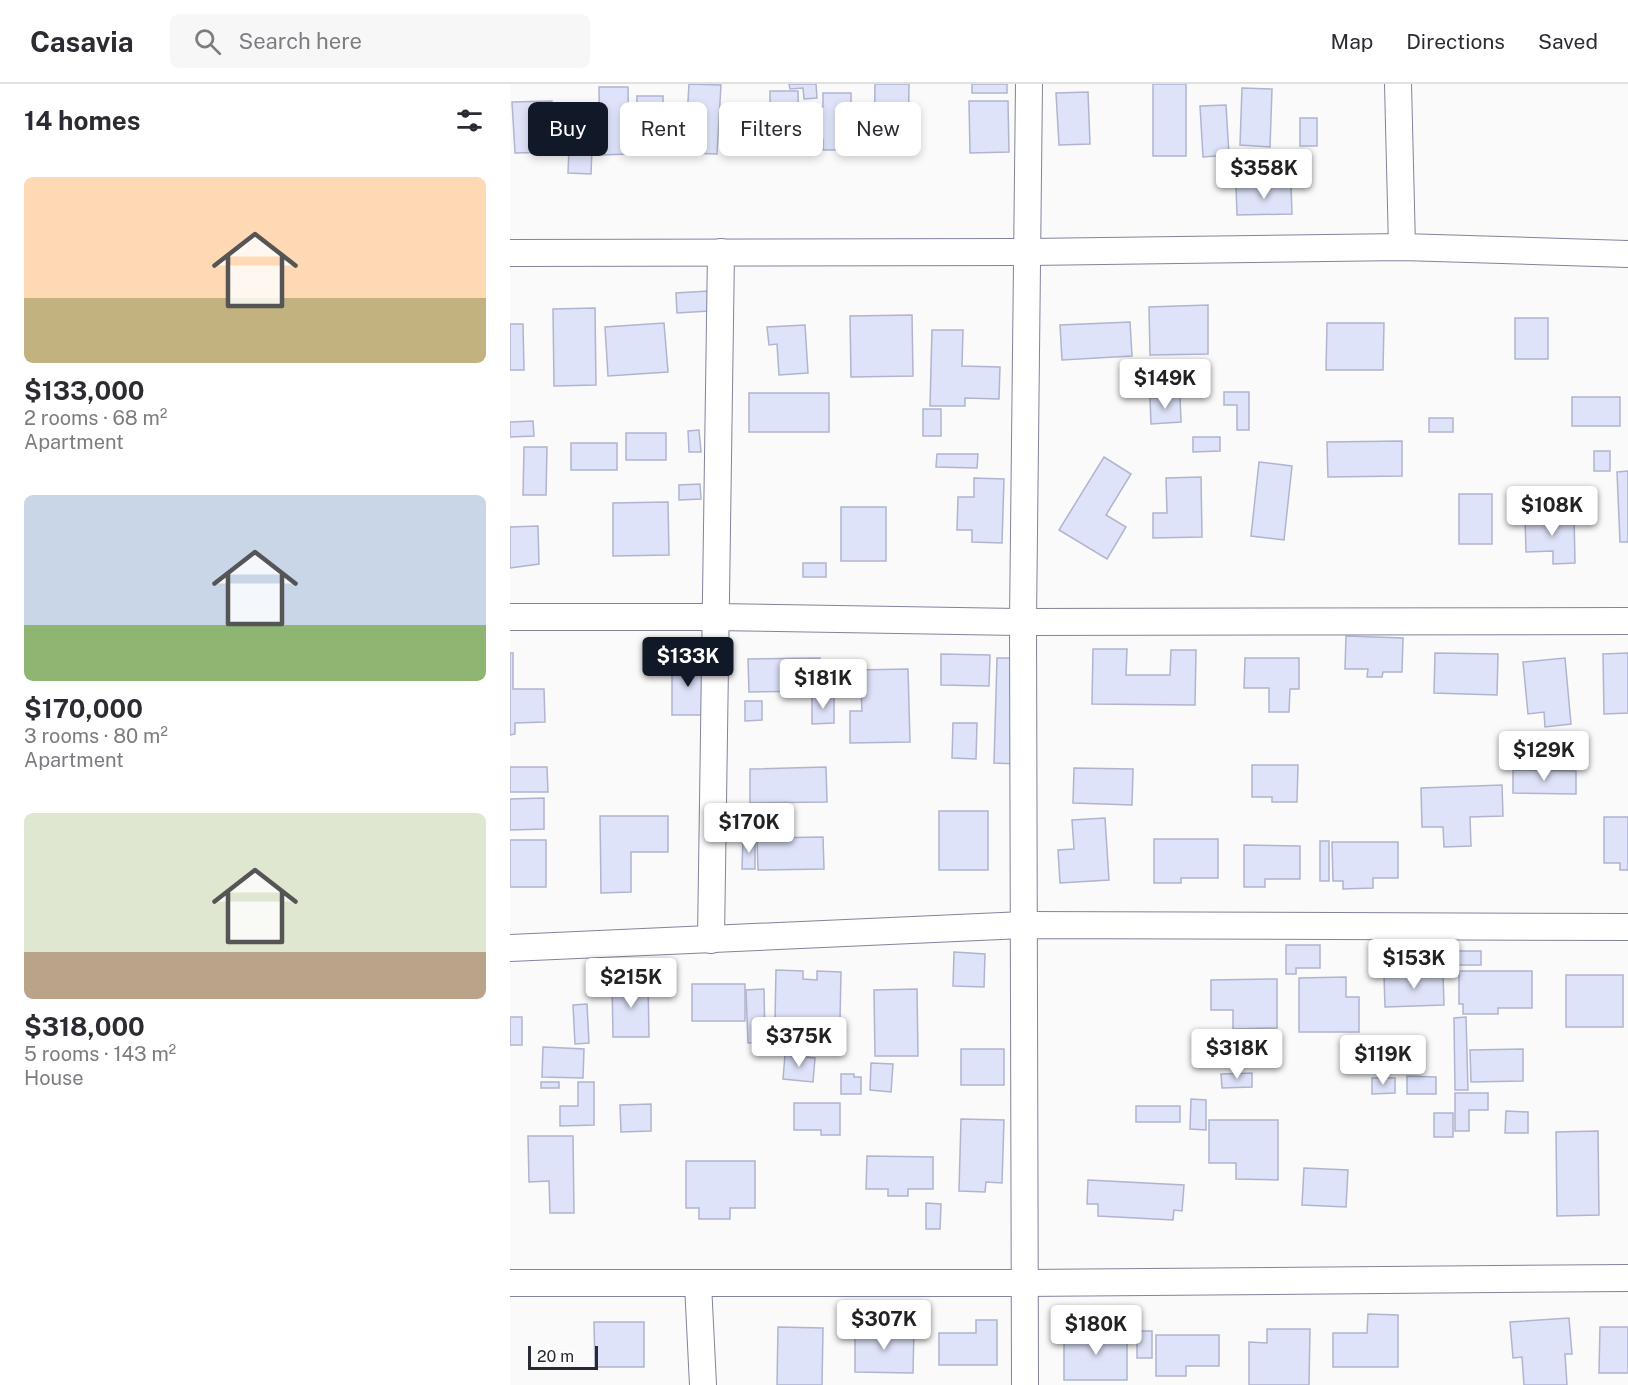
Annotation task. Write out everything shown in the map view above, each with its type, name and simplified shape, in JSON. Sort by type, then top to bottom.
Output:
[{"type":"street","points":[[1026,1385],[1023,622],[1029,252],[1029,84]]},
{"type":"street","points":[[1398,84],[1401,247]]},
{"type":"street","points":[[510,253],[1029,252],[1401,247],[1628,254]]},
{"type":"street","points":[[711,940],[713,616],[720,252]]},
{"type":"street","points":[[510,617],[713,616],[1023,622],[1628,621]]},
{"type":"street","points":[[510,948],[1024,925],[1628,927]]},
{"type":"street","points":[[510,1282],[1024,1283],[1628,1278]]},
{"type":"street","points":[[698,1284],[703,1385]]},
{"type":"building","points":[[689,84],[721,85],[717,154],[707,154],[707,102],[688,102]]},
{"type":"building","points":[[789,84],[816,84],[817,98],[804,99],[803,88],[790,89]]},
{"type":"building","points":[[875,84],[909,84],[909,102],[875,102]]},
{"type":"building","points":[[972,84],[1007,84],[1007,93],[972,93]]},
{"type":"building","points":[[1153,84],[1186,84],[1186,156],[1153,156]]},
{"type":"building","points":[[599,87],[628,87],[628,102],[620,102],[620,154],[608,155],[608,102],[599,102]]},
{"type":"building","points":[[1242,88],[1272,89],[1270,147],[1240,145]]},
{"type":"building","points":[[770,91],[798,91],[798,102],[770,102]]},
{"type":"building","points":[[1088,92],[1090,144],[1059,145],[1056,93]]},
{"type":"building","points":[[823,93],[851,93],[851,102],[835,102],[835,150],[823,150]]},
{"type":"building","points":[[637,96],[663,96],[663,102],[637,102]]},
{"type":"building","points":[[552,101],[528,102],[528,153],[515,153],[512,102]]},
{"type":"building","points":[[969,101],[1008,101],[1009,152],[970,153]]},
{"type":"building","points":[[1226,105],[1229,155],[1203,157],[1200,106]]},
{"type":"building","points":[[1300,118],[1317,118],[1317,146],[1300,146]]},
{"type":"building","points":[[1269,151],[1269,161],[1241,161],[1241,152]]},
{"type":"building","points":[[569,156],[592,156],[591,174],[568,173]]},
{"type":"building","points":[[1291,185],[1292,214],[1237,215],[1236,186]]},
{"type":"building","points":[[708,291],[709,311],[677,313],[676,293]]},
{"type":"building","points":[[1208,305],[1208,354],[1150,355],[1149,307]]},
{"type":"building","points":[[595,308],[596,385],[554,386],[553,309]]},
{"type":"building","points":[[912,315],[913,376],[851,377],[850,316]]},
{"type":"building","points":[[1515,318],[1548,318],[1548,359],[1515,359]]},
{"type":"building","points":[[1130,322],[1132,356],[1062,360],[1060,325]]},
{"type":"building","points":[[664,323],[668,372],[608,376],[605,327]]},
{"type":"building","points":[[1327,323],[1384,323],[1383,370],[1326,370]]},
{"type":"building","points":[[510,324],[523,324],[524,370],[510,370]]},
{"type":"building","points":[[805,325],[808,373],[779,375],[777,344],[769,345],[767,327]]},
{"type":"building","points":[[932,330],[963,330],[962,366],[1000,367],[999,399],[965,398],[965,406],[930,406]]},
{"type":"building","points":[[1182,381],[1195,381],[1195,393],[1182,393]]},
{"type":"building","points":[[1224,392],[1249,392],[1249,430],[1237,430],[1237,405],[1224,405]]},
{"type":"building","points":[[749,393],[829,393],[829,432],[749,432]]},
{"type":"building","points":[[1180,397],[1181,422],[1151,424],[1150,398]]},
{"type":"building","points":[[1572,397],[1620,397],[1620,426],[1572,426]]},
{"type":"building","points":[[923,409],[941,409],[941,436],[923,436]]},
{"type":"building","points":[[1429,418],[1453,418],[1453,432],[1429,432]]},
{"type":"building","points":[[533,421],[534,436],[510,437],[510,422]]},
{"type":"building","points":[[699,430],[701,452],[689,452],[688,431]]},
{"type":"building","points":[[626,433],[666,433],[666,460],[626,460]]},
{"type":"building","points":[[1193,437],[1220,437],[1220,451],[1193,452]]},
{"type":"building","points":[[1402,441],[1402,476],[1328,477],[1327,442]]},
{"type":"building","points":[[571,443],[617,443],[617,470],[571,470]]},
{"type":"building","points":[[524,447],[547,447],[546,495],[523,495]]},
{"type":"building","points":[[1594,451],[1610,451],[1610,471],[1594,471]]},
{"type":"building","points":[[937,454],[978,454],[977,468],[936,467]]},
{"type":"building","points":[[1104,457],[1131,474],[1106,515],[1126,527],[1107,559],[1059,530]]},
{"type":"building","points":[[1259,462],[1292,466],[1284,540],[1251,536]]},
{"type":"building","points":[[1628,471],[1628,542],[1620,542],[1617,472]]},
{"type":"building","points":[[1201,477],[1202,537],[1153,538],[1153,513],[1167,513],[1166,478]]},
{"type":"building","points":[[974,478],[1004,479],[1002,543],[972,542],[972,530],[957,530],[958,497],[974,497]]},
{"type":"building","points":[[700,484],[701,499],[679,500],[679,485]]},
{"type":"building","points":[[1459,494],[1492,494],[1492,544],[1459,544]]},
{"type":"building","points":[[668,502],[669,555],[613,556],[613,503]]},
{"type":"building","points":[[841,507],[886,507],[886,561],[841,561]]},
{"type":"building","points":[[1574,515],[1575,563],[1553,564],[1553,551],[1526,552],[1525,516]]},
{"type":"building","points":[[538,526],[539,564],[510,568],[510,527]]},
{"type":"building","points":[[803,563],[826,563],[826,577],[803,577]]},
{"type":"building","points":[[1346,636],[1403,638],[1402,672],[1383,672],[1382,677],[1367,677],[1368,669],[1345,669]]},
{"type":"building","points":[[1093,649],[1127,649],[1126,675],[1170,675],[1171,650],[1196,650],[1195,705],[1092,704]]},
{"type":"building","points":[[510,653],[513,653],[513,689],[544,689],[545,722],[515,723],[515,734],[510,735]]},
{"type":"building","points":[[1435,653],[1498,654],[1497,695],[1434,693]]},
{"type":"building","points":[[1628,653],[1628,713],[1604,714],[1603,654]]},
{"type":"building","points":[[941,654],[990,655],[989,686],[941,685]]},
{"type":"building","points":[[820,658],[821,691],[749,692],[748,659]]},
{"type":"building","points":[[997,658],[1019,658],[1017,764],[994,763]]},
{"type":"building","points":[[1245,658],[1299,658],[1299,689],[1290,689],[1289,712],[1269,712],[1269,688],[1244,688]]},
{"type":"building","points":[[1565,658],[1571,724],[1545,727],[1544,712],[1528,714],[1523,662]]},
{"type":"building","points":[[704,661],[704,715],[672,715],[672,662]]},
{"type":"building","points":[[908,669],[910,742],[850,743],[850,711],[862,711],[861,690],[857,690],[856,670]]},
{"type":"building","points":[[834,696],[834,723],[812,724],[812,697]]},
{"type":"building","points":[[745,701],[762,701],[762,720],[745,721]]},
{"type":"building","points":[[953,723],[977,723],[976,759],[952,758]]},
{"type":"building","points":[[1569,735],[1571,760],[1515,762],[1514,737]]},
{"type":"building","points":[[1252,765],[1298,765],[1297,802],[1272,802],[1272,797],[1252,797]]},
{"type":"building","points":[[510,767],[547,767],[548,792],[510,792]]},
{"type":"building","points":[[826,767],[827,802],[750,803],[750,769]]},
{"type":"building","points":[[1074,768],[1133,769],[1132,805],[1073,803]]},
{"type":"building","points":[[1513,770],[1576,771],[1576,794],[1513,793]]},
{"type":"building","points":[[1502,785],[1503,816],[1470,817],[1471,846],[1444,847],[1443,827],[1422,827],[1421,788]]},
{"type":"building","points":[[544,798],[544,829],[510,830],[510,799]]},
{"type":"building","points":[[939,811],[988,811],[988,870],[939,870]]},
{"type":"building","points":[[600,816],[668,816],[668,852],[631,852],[631,892],[601,893]]},
{"type":"building","points":[[1604,817],[1628,817],[1628,870],[1620,870],[1620,863],[1604,863]]},
{"type":"building","points":[[1105,818],[1109,880],[1060,883],[1058,850],[1074,849],[1072,820]]},
{"type":"building","points":[[823,837],[824,869],[758,870],[757,838]]},
{"type":"building","points":[[743,838],[755,838],[755,869],[742,869]]},
{"type":"building","points":[[1154,839],[1218,839],[1218,878],[1181,878],[1181,883],[1154,883]]},
{"type":"building","points":[[510,840],[546,840],[546,887],[510,887]]},
{"type":"building","points":[[1320,841],[1329,841],[1329,881],[1320,881]]},
{"type":"building","points":[[1332,842],[1398,842],[1398,878],[1373,878],[1373,888],[1343,889],[1343,881],[1333,881]]},
{"type":"building","points":[[1244,845],[1300,846],[1300,879],[1265,879],[1265,887],[1244,887]]},
{"type":"building","points":[[1286,945],[1320,945],[1320,968],[1296,968],[1296,974],[1286,974]]},
{"type":"building","points":[[1455,951],[1481,951],[1481,965],[1455,965]]},
{"type":"building","points":[[954,952],[985,954],[984,987],[953,986]]},
{"type":"building","points":[[776,970],[803,971],[803,979],[817,980],[817,971],[841,972],[840,1020],[775,1019]]},
{"type":"building","points":[[1459,971],[1532,971],[1532,1008],[1498,1008],[1498,1014],[1463,1014],[1463,1004],[1459,1004]]},
{"type":"building","points":[[1443,973],[1444,1005],[1385,1007],[1384,975]]},
{"type":"building","points":[[1566,975],[1623,975],[1623,1027],[1566,1027]]},
{"type":"building","points":[[1346,977],[1346,997],[1359,997],[1359,1032],[1299,1032],[1299,978]]},
{"type":"building","points":[[1277,979],[1277,1028],[1233,1029],[1233,1010],[1211,1010],[1211,980]]},
{"type":"building","points":[[612,981],[648,981],[649,1037],[613,1037]]},
{"type":"building","points":[[692,984],[745,984],[745,1021],[692,1021]]},
{"type":"building","points":[[764,989],[765,1042],[748,1043],[746,990]]},
{"type":"building","points":[[917,989],[918,1056],[875,1056],[874,990]]},
{"type":"building","points":[[587,1004],[589,1043],[575,1044],[573,1005]]},
{"type":"building","points":[[510,1017],[522,1017],[522,1045],[510,1045]]},
{"type":"building","points":[[1466,1017],[1468,1090],[1455,1090],[1454,1018]]},
{"type":"building","points":[[783,1023],[807,1023],[807,1043],[783,1043]]},
{"type":"building","points":[[543,1047],[584,1049],[583,1078],[542,1077]]},
{"type":"building","points":[[961,1049],[1004,1049],[1004,1085],[961,1085]]},
{"type":"building","points":[[1523,1049],[1523,1081],[1471,1082],[1470,1050]]},
{"type":"building","points":[[785,1055],[815,1058],[813,1082],[783,1079]]},
{"type":"building","points":[[871,1063],[893,1064],[891,1092],[870,1090]]},
{"type":"building","points":[[1252,1073],[1252,1087],[1222,1088],[1221,1074]]},
{"type":"building","points":[[841,1074],[854,1074],[854,1077],[861,1077],[861,1094],[841,1094]]},
{"type":"building","points":[[1407,1076],[1436,1077],[1436,1094],[1407,1094]]},
{"type":"building","points":[[1372,1078],[1395,1078],[1395,1093],[1372,1094]]},
{"type":"building","points":[[541,1082],[559,1082],[559,1088],[541,1088]]},
{"type":"building","points":[[578,1082],[594,1082],[594,1125],[560,1126],[560,1106],[578,1106]]},
{"type":"building","points":[[1455,1093],[1488,1093],[1488,1110],[1469,1110],[1469,1131],[1455,1131]]},
{"type":"building","points":[[1191,1099],[1206,1100],[1206,1130],[1190,1129]]},
{"type":"building","points":[[794,1103],[840,1103],[840,1135],[821,1135],[821,1130],[794,1130]]},
{"type":"building","points":[[651,1104],[651,1131],[621,1132],[620,1105]]},
{"type":"building","points":[[1136,1106],[1180,1106],[1180,1122],[1136,1122]]},
{"type":"building","points":[[1506,1111],[1528,1112],[1528,1133],[1505,1133]]},
{"type":"building","points":[[1434,1113],[1453,1113],[1453,1137],[1434,1137]]},
{"type":"building","points":[[961,1119],[1004,1120],[1002,1183],[986,1182],[985,1192],[959,1191]]},
{"type":"building","points":[[1209,1120],[1278,1120],[1278,1180],[1236,1179],[1236,1163],[1209,1163]]},
{"type":"building","points":[[1598,1131],[1599,1215],[1557,1216],[1556,1132]]},
{"type":"building","points":[[528,1136],[573,1136],[574,1213],[550,1213],[549,1181],[529,1182]]},
{"type":"building","points":[[867,1156],[933,1157],[933,1189],[908,1189],[908,1196],[888,1196],[888,1189],[866,1189]]},
{"type":"building","points":[[686,1161],[755,1161],[755,1208],[730,1208],[730,1219],[699,1219],[699,1208],[686,1208]]},
{"type":"building","points":[[1304,1168],[1348,1170],[1346,1207],[1302,1205]]},
{"type":"building","points":[[1088,1180],[1184,1185],[1182,1211],[1174,1210],[1173,1220],[1098,1216],[1098,1204],[1087,1204]]},
{"type":"building","points":[[926,1203],[941,1204],[940,1229],[926,1229]]},
{"type":"building","points":[[1368,1314],[1398,1315],[1398,1367],[1333,1367],[1333,1333],[1367,1333]]},
{"type":"building","points":[[1569,1318],[1572,1354],[1565,1354],[1567,1385],[1524,1385],[1522,1357],[1513,1358],[1510,1322]]},
{"type":"building","points":[[976,1320],[997,1320],[997,1365],[939,1365],[939,1333],[976,1333]]},
{"type":"building","points":[[594,1322],[644,1322],[644,1367],[595,1367]]},
{"type":"building","points":[[778,1327],[823,1328],[822,1385],[777,1385]]},
{"type":"building","points":[[1600,1327],[1628,1327],[1628,1373],[1599,1373]]},
{"type":"building","points":[[855,1329],[914,1329],[913,1373],[855,1372]]},
{"type":"building","points":[[1267,1329],[1310,1329],[1309,1385],[1249,1385],[1249,1342],[1267,1343]]},
{"type":"building","points":[[1064,1331],[1127,1331],[1127,1380],[1064,1380]]},
{"type":"building","points":[[1137,1331],[1152,1331],[1152,1358],[1137,1358]]},
{"type":"building","points":[[1156,1335],[1219,1335],[1219,1366],[1186,1366],[1186,1376],[1156,1376]]}]
